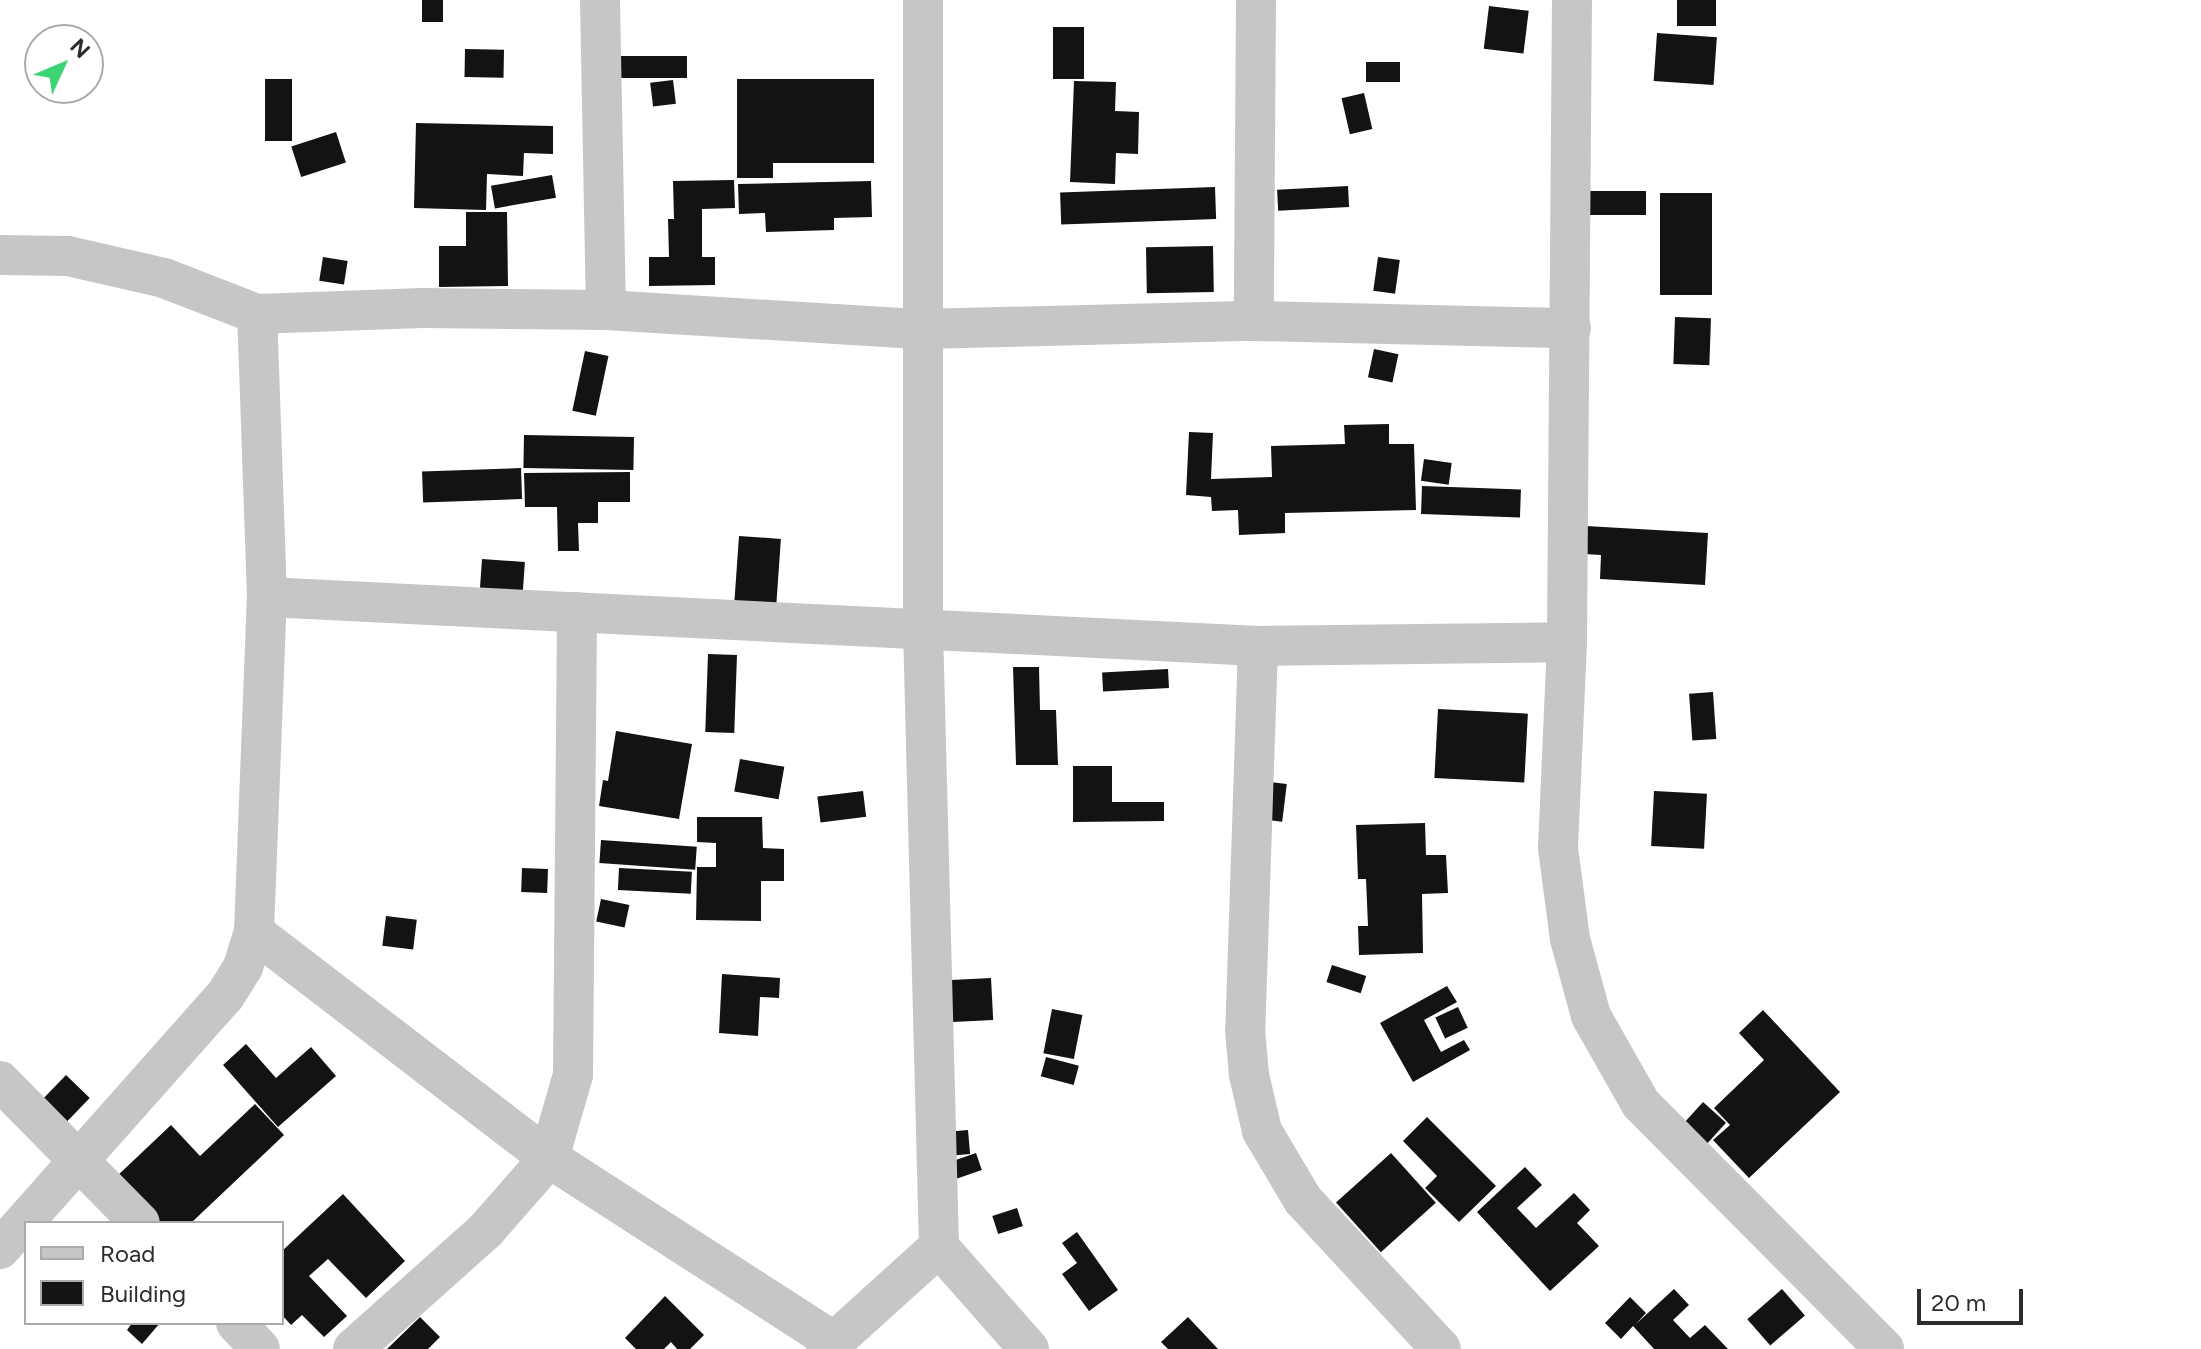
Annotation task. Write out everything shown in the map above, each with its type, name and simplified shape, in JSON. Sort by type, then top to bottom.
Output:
[{"type":"street","points":[[600,0],[606,310]]},
{"type":"street","points":[[923,0],[923,627],[939,1247],[1029,1349]]},
{"type":"street","points":[[1254,321],[1256,0]]},
{"type":"street","points":[[1572,0],[1567,642],[1558,848],[1570,939],[1591,1016],[1641,1104],[1884,1349]]},
{"type":"street","points":[[0,255],[82,259],[164,278],[257,314],[422,308],[606,310],[921,329],[1254,321],[1571,328]]},
{"type":"street","points":[[26,1221],[225,996],[243,967],[254,932],[267,597],[257,314]]},
{"type":"street","points":[[267,597],[923,627],[1258,646],[1567,642]]},
{"type":"street","points":[[353,1349],[486,1230],[549,1158],[573,1075],[577,612]]},
{"type":"street","points":[[1258,646],[1245,1030],[1249,1075],[1262,1131],[1303,1200],[1441,1349]]},
{"type":"street","points":[[254,932],[549,1158],[830,1346],[939,1247]]},
{"type":"street","points":[[0,1081],[138,1221]]},
{"type":"street","points":[[0,1249],[24,1223]]},
{"type":"street","points":[[238,1325],[260,1349]]},
{"type":"building","points":[[422,0],[443,0],[443,22],[422,22]]},
{"type":"building","points":[[1677,0],[1716,0],[1716,26],[1677,26]]},
{"type":"building","points":[[1489,6],[1529,11],[1523,54],[1484,49]]},
{"type":"building","points":[[1053,27],[1084,27],[1084,79],[1053,79]]},
{"type":"building","points":[[1657,33],[1717,37],[1714,85],[1654,81]]},
{"type":"building","points":[[465,49],[504,50],[504,78],[465,77]]},
{"type":"building","points":[[612,56],[687,56],[687,78],[612,78]]},
{"type":"building","points":[[1366,62],[1400,62],[1400,82],[1366,82]]},
{"type":"building","points":[[265,79],[292,79],[292,141],[265,141]]},
{"type":"building","points":[[737,79],[874,79],[874,163],[773,163],[773,178],[737,178]]},
{"type":"building","points":[[673,80],[676,104],[653,107],[650,83]]},
{"type":"building","points":[[1074,81],[1116,82],[1115,111],[1139,112],[1138,154],[1116,153],[1115,184],[1070,182]]},
{"type":"building","points":[[1364,93],[1372,129],[1350,134],[1342,98]]},
{"type":"building","points":[[416,123],[553,126],[553,154],[524,153],[523,176],[487,174],[486,210],[414,208]]},
{"type":"building","points":[[336,132],[346,162],[301,177],[291,147]]},
{"type":"building","points":[[552,175],[556,198],[495,208],[491,186]]},
{"type":"building","points":[[734,180],[735,208],[702,209],[702,257],[715,257],[715,285],[649,286],[649,257],[669,257],[668,219],[674,219],[673,181]]},
{"type":"building","points":[[871,181],[872,217],[834,218],[834,230],[766,232],[765,213],[739,214],[738,184]]},
{"type":"building","points":[[1348,186],[1349,207],[1278,211],[1277,190]]},
{"type":"building","points":[[1215,187],[1216,219],[1061,224],[1060,192]]},
{"type":"building","points":[[1588,191],[1646,191],[1646,215],[1588,215]]},
{"type":"building","points":[[1660,193],[1712,193],[1712,295],[1660,295]]},
{"type":"building","points":[[466,212],[507,212],[508,286],[439,287],[439,246],[466,246]]},
{"type":"building","points":[[1213,246],[1214,292],[1147,293],[1146,247]]},
{"type":"building","points":[[323,257],[348,261],[344,285],[319,281]]},
{"type":"building","points":[[1378,257],[1400,260],[1395,294],[1373,291]]},
{"type":"building","points":[[1675,317],[1711,318],[1709,365],[1673,364]]},
{"type":"building","points":[[1374,349],[1398,354],[1392,383],[1368,377]]},
{"type":"building","points":[[585,351],[608,356],[596,416],[572,411]]},
{"type":"building","points":[[1389,424],[1389,444],[1414,444],[1416,510],[1285,513],[1285,533],[1239,535],[1238,510],[1212,511],[1211,497],[1186,495],[1189,432],[1213,433],[1211,479],[1272,477],[1271,446],[1345,444],[1344,425]]},
{"type":"building","points":[[524,435],[634,437],[633,470],[523,468]]},
{"type":"building","points":[[1424,459],[1452,463],[1449,485],[1421,481]]},
{"type":"building","points":[[521,468],[522,499],[423,502],[422,471]]},
{"type":"building","points":[[630,472],[630,502],[598,502],[598,523],[578,523],[579,551],[558,551],[557,507],[525,507],[524,473]]},
{"type":"building","points":[[1422,486],[1521,489],[1520,517],[1421,514]]},
{"type":"building","points":[[1586,526],[1708,533],[1705,585],[1600,579],[1601,555],[1585,554]]},
{"type":"building","points":[[739,536],[781,539],[776,606],[734,603]]},
{"type":"building","points":[[482,559],[525,562],[522,603],[479,600]]},
{"type":"building","points":[[708,654],[737,655],[734,733],[705,732]]},
{"type":"building","points":[[1013,667],[1039,667],[1040,710],[1056,710],[1058,765],[1016,765]]},
{"type":"building","points":[[1168,669],[1169,688],[1103,691],[1102,672]]},
{"type":"building","points":[[1713,692],[1716,739],[1692,741],[1689,694]]},
{"type":"building","points":[[1438,709],[1528,714],[1524,783],[1434,778]]},
{"type":"building","points":[[616,731],[692,744],[679,819],[599,806],[603,780],[608,781]]},
{"type":"building","points":[[740,759],[784,767],[779,799],[734,791]]},
{"type":"building","points":[[1073,766],[1112,766],[1112,802],[1164,802],[1164,821],[1073,822]]},
{"type":"building","points":[[1262,781],[1287,784],[1282,822],[1257,819]]},
{"type":"building","points":[[863,791],[866,817],[821,822],[817,797]]},
{"type":"building","points":[[1654,791],[1707,794],[1704,849],[1651,846]]},
{"type":"building","points":[[697,817],[762,817],[763,848],[784,849],[784,881],[761,881],[761,921],[696,920],[697,867],[716,867],[716,843],[697,842]]},
{"type":"building","points":[[1425,823],[1426,855],[1446,855],[1448,893],[1422,894],[1423,953],[1359,955],[1358,926],[1368,926],[1366,879],[1358,879],[1356,825]]},
{"type":"building","points":[[601,840],[697,847],[695,870],[599,863]]},
{"type":"building","points":[[522,868],[548,869],[547,893],[521,892]]},
{"type":"building","points":[[619,868],[692,872],[691,894],[618,890]]},
{"type":"building","points":[[601,899],[629,905],[625,928],[596,921]]},
{"type":"building","points":[[386,916],[417,920],[413,950],[382,946]]},
{"type":"building","points":[[1332,965],[1366,976],[1361,993],[1326,982]]},
{"type":"building","points":[[722,974],[780,978],[779,998],[760,997],[758,1036],[719,1033]]},
{"type":"building","points":[[991,978],[993,1020],[948,1022],[946,980]]},
{"type":"building","points":[[1447,986],[1457,1002],[1424,1020],[1441,1052],[1464,1040],[1470,1050],[1413,1082],[1380,1023]]},
{"type":"building","points":[[1458,1007],[1468,1028],[1445,1038],[1435,1018]]},
{"type":"building","points":[[1052,1009],[1082,1015],[1074,1059],[1043,1053]]},
{"type":"building","points":[[1763,1010],[1840,1092],[1749,1178],[1713,1140],[1730,1125],[1714,1108],[1764,1060],[1739,1033]]},
{"type":"building","points":[[246,1044],[276,1078],[311,1047],[336,1076],[278,1127],[223,1065]]},
{"type":"building","points":[[1046,1057],[1079,1066],[1074,1085],[1041,1076]]},
{"type":"building","points":[[66,1075],[90,1098],[66,1122],[42,1099]]},
{"type":"building","points":[[1703,1102],[1726,1123],[1707,1144],[1684,1123]]},
{"type":"building","points":[[255,1104],[284,1135],[193,1221],[158,1221],[116,1177],[171,1125],[200,1156]]},
{"type":"building","points":[[1427,1117],[1496,1186],[1459,1222],[1425,1188],[1437,1176],[1403,1141]]},
{"type":"building","points":[[968,1130],[970,1154],[950,1156],[948,1132]]},
{"type":"building","points":[[976,1153],[982,1170],[957,1178],[951,1161]]},
{"type":"building","points":[[1391,1153],[1436,1203],[1381,1252],[1336,1203]]},
{"type":"building","points":[[1525,1167],[1542,1185],[1517,1208],[1536,1228],[1574,1193],[1590,1210],[1577,1223],[1599,1246],[1550,1291],[1477,1212]]},
{"type":"building","points":[[343,1194],[405,1261],[366,1298],[328,1259],[309,1276],[347,1316],[324,1337],[302,1315],[291,1325],[284,1317],[284,1249]]},
{"type":"building","points":[[1017,1208],[1023,1226],[998,1234],[992,1216]]},
{"type":"building","points":[[1077,1232],[1118,1290],[1089,1311],[1062,1274],[1077,1263],[1062,1243]]},
{"type":"building","points":[[1674,1289],[1689,1305],[1673,1320],[1690,1338],[1705,1325],[1728,1349],[1654,1349],[1633,1326],[1621,1339],[1605,1323],[1630,1297],[1646,1313],[1636,1324]]},
{"type":"building","points":[[1782,1289],[1805,1315],[1770,1346],[1747,1319]]},
{"type":"building","points":[[665,1296],[704,1335],[690,1349],[677,1349],[671,1342],[664,1349],[636,1349],[625,1338]]},
{"type":"building","points":[[420,1317],[440,1337],[428,1349],[387,1349]]},
{"type":"building","points":[[1188,1317],[1218,1349],[1168,1349],[1161,1342]]},
{"type":"building","points":[[131,1325],[158,1325],[142,1344],[127,1330]]}]
